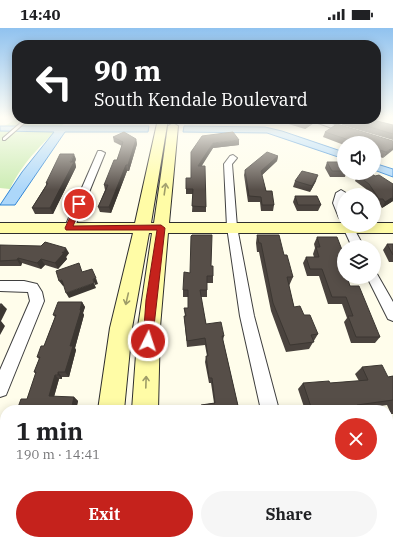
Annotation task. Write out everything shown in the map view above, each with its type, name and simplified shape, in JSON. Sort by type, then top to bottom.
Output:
[{"type":"main road","points":[[112,405],[121,328],[136,261],[159,141]]},
{"type":"main road","points":[[146,405],[149,327],[171,141]]},
{"type":"main road","points":[[0,228],[161,228],[337,224]]},
{"type":"main road","points":[[381,227],[393,228]]},
{"type":"street","points":[[68,228],[101,154]]},
{"type":"street","points":[[233,158],[228,164],[232,227],[247,316],[269,405]]},
{"type":"street","points":[[377,284],[393,315]]},
{"type":"street","points":[[0,286],[24,286],[34,290],[37,301],[0,389]]},
{"type":"green space","points":[[0,141],[46,141],[22,169],[10,189],[0,188]]},
{"type":"water","points":[[47,141],[59,141],[15,205],[0,205],[22,172]]},
{"type":"water","points":[[291,141],[312,141],[337,150],[337,157]]},
{"type":"water","points":[[381,165],[393,169],[393,177],[381,173]]},
{"type":"building","points":[[121,141],[135,141],[128,165],[126,165],[109,207],[98,207],[108,185],[104,185],[114,160],[117,160],[123,142]]},
{"type":"building","points":[[198,141],[229,141],[213,143],[198,166],[205,166],[206,207],[192,206],[193,189],[186,189],[186,178],[191,178],[191,152]]},
{"type":"building","points":[[381,141],[393,141],[393,147],[386,152],[381,150]]},
{"type":"building","points":[[267,152],[278,156],[261,171],[266,191],[272,191],[274,205],[262,205],[261,197],[249,196],[245,170]]},
{"type":"building","points":[[60,154],[74,154],[70,162],[74,162],[50,208],[32,208],[48,183],[46,183]]},
{"type":"building","points":[[327,162],[337,162],[337,171],[332,171]]},
{"type":"building","points":[[302,171],[318,175],[312,186],[295,181]]},
{"type":"building","points":[[381,176],[393,184],[393,197],[385,202],[381,199],[381,188],[372,188],[364,180],[381,180]]},
{"type":"building","points":[[295,196],[317,196],[321,205],[298,205]]},
{"type":"building","points":[[212,235],[211,266],[213,266],[213,276],[207,276],[207,290],[200,290],[206,324],[221,322],[224,336],[222,336],[238,405],[201,405],[215,403],[212,378],[209,378],[205,338],[187,341],[184,316],[186,316],[184,308],[188,308],[188,290],[183,290],[184,272],[190,273],[191,236]]},
{"type":"building","points":[[257,235],[279,235],[284,255],[287,255],[293,277],[287,277],[294,307],[300,306],[304,315],[310,315],[318,334],[311,335],[314,342],[290,345],[273,303],[261,243],[259,243]]},
{"type":"building","points":[[317,237],[337,237],[337,284],[359,286],[380,337],[356,337],[348,316],[353,316],[346,297],[332,297],[322,269],[310,269],[306,257],[319,257],[316,247],[320,247]]},
{"type":"building","points":[[45,242],[66,248],[62,253],[64,253],[55,263],[41,259],[37,263],[18,258],[17,260],[0,261],[0,245],[41,246]]},
{"type":"building","points":[[387,244],[393,244],[393,255]]},
{"type":"building","points":[[79,263],[82,272],[92,269],[96,278],[93,279],[94,283],[66,293],[62,280],[59,281],[56,271]]},
{"type":"building","points":[[58,302],[82,302],[70,346],[73,346],[65,372],[58,372],[58,375],[55,375],[49,396],[74,397],[72,405],[19,405],[21,399],[27,399],[36,372],[34,372],[40,357],[37,357],[41,346],[44,346],[56,315],[53,315]]},
{"type":"building","points":[[382,365],[388,377],[393,376],[393,400],[357,405],[310,405],[303,383],[329,381],[330,383],[368,380],[362,367]]},
{"type":"route","points":[[79,204],[68,228],[161,228],[151,300],[148,341]]}]
